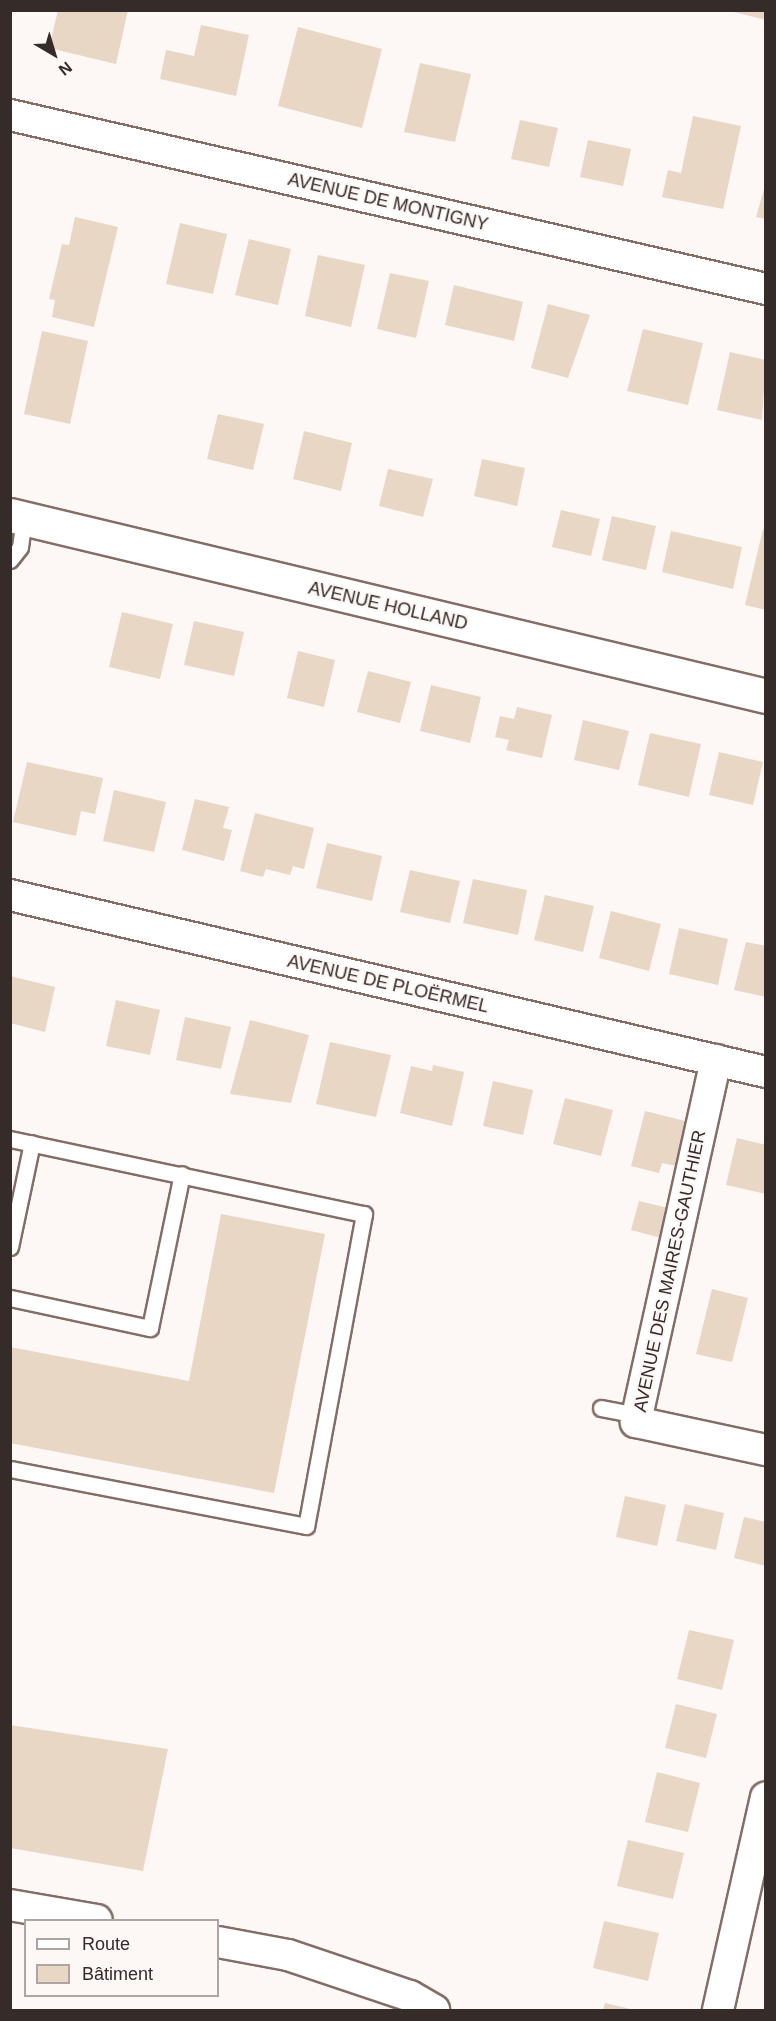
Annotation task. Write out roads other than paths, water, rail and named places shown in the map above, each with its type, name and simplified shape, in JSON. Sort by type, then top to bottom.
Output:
[{"type":"main road","name":"AVENUE HOLLAND","points":[[17,517],[765,696]]},
{"type":"street","name":"AVENUE DE MONTIGNY","points":[[10,115],[765,289]]},
{"type":"street","name":"AVENUE DE PLOËRMEL","points":[[10,895],[765,1072]]},
{"type":"street","name":"AVENUE DES MAIRES-GAUTHIER","points":[[716,1060],[636,1422],[765,1450]]},
{"type":"street","points":[[718,2010],[765,1797]]},
{"type":"street","points":[[10,1905],[91,1919]]},
{"type":"street","points":[[219,1942],[288,1955],[410,1996],[434,2010]]},
{"type":"lane","points":[[10,560],[20,547],[17,517]]},
{"type":"lane","points":[[10,1139],[364,1214],[306,1526],[10,1469]]},
{"type":"lane","points":[[10,1247],[32,1143]]},
{"type":"lane","points":[[10,1298],[150,1328],[182,1174]]},
{"type":"lane","points":[[601,1408],[638,1415]]}]
